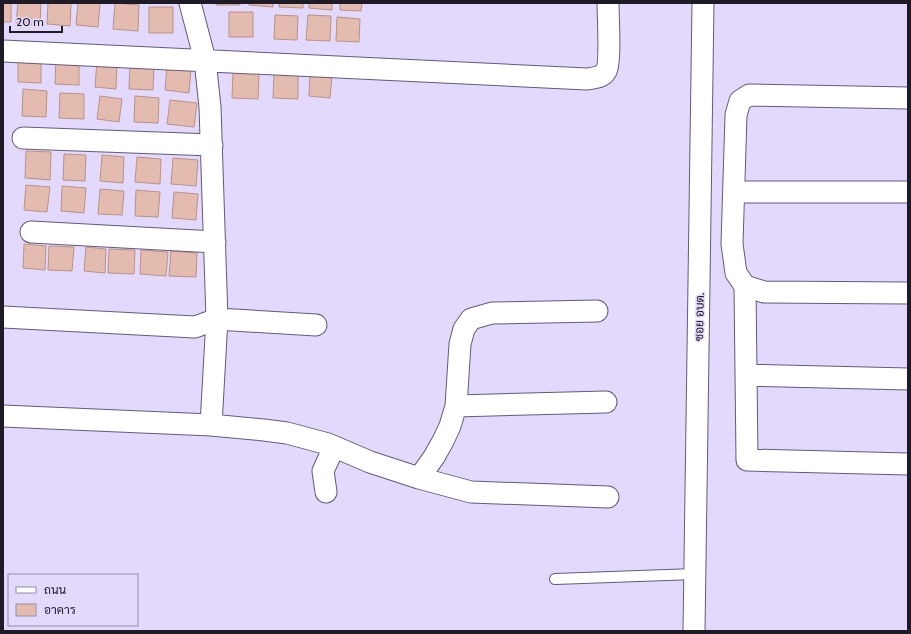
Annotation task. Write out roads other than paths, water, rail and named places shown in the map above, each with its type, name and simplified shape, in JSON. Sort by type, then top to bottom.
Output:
[{"type":"street","points":[[190,3],[204,60],[210,107],[212,145],[217,318],[211,425]]},
{"type":"street","points":[[3,51],[586,79],[597,78],[606,72],[608,62],[608,3]]},
{"type":"street","name":"ซอย อบต.","points":[[694,631],[704,3]]},
{"type":"street","points":[[908,98],[750,95],[740,101],[736,115],[732,244],[736,273],[745,286],[747,460],[908,464]]},
{"type":"street","points":[[23,138],[212,145]]},
{"type":"street","points":[[734,192],[908,192]]},
{"type":"street","points":[[30,232],[215,242]]},
{"type":"street","points":[[745,286],[764,292],[908,293]]},
{"type":"street","points":[[419,478],[434,457],[450,426],[456,406],[460,344],[464,329],[471,319],[492,314],[597,311]]},
{"type":"street","points":[[3,317],[195,327],[217,318],[316,325]]},
{"type":"street","points":[[746,375],[908,379]]},
{"type":"street","points":[[456,406],[606,402]]},
{"type":"street","points":[[3,416],[211,425],[287,433],[328,444],[370,462],[419,478],[472,492],[608,497]]},
{"type":"street","points":[[326,492],[322,471],[334,447]]},
{"type":"lane","points":[[555,579],[695,574]]}]
